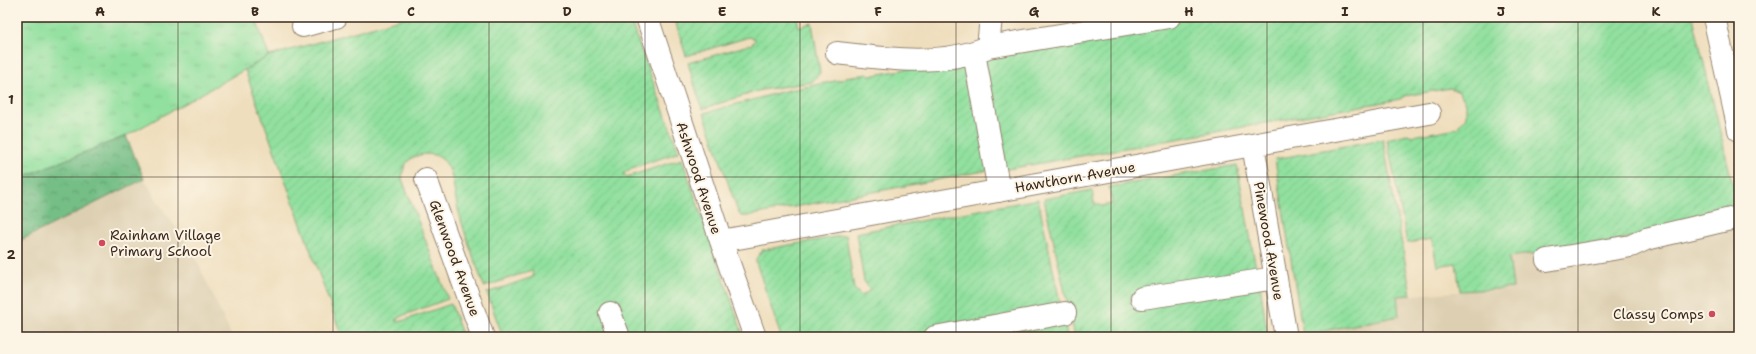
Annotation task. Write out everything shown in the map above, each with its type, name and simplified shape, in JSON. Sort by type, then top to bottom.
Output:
[{"type":"street","points":[[303,26],[336,17]]},
{"type":"street","name":"Ashwood Avenue","points":[[647,17],[721,242],[755,337]]},
{"type":"street","points":[[991,17],[981,50],[999,191]]},
{"type":"street","points":[[837,52],[889,60],[923,60],[1168,17]]},
{"type":"street","points":[[1714,17],[1739,130]]},
{"type":"street","name":"Hawthorn Avenue","points":[[721,242],[1429,113]]},
{"type":"street","name":"Pinewood Avenue","points":[[1253,145],[1286,337]]},
{"type":"street","name":"Glenwood Avenue","points":[[426,179],[483,337]]},
{"type":"street","points":[[1547,260],[1631,246],[1646,239],[1739,217]]},
{"type":"street","points":[[1142,298],[1276,278]]},
{"type":"street","points":[[610,313],[619,337]]},
{"type":"street","points":[[934,337],[1065,313]]},
{"type":"shaded area","name":"Rainham Village Primary School","points":[[126,136],[144,179],[162,208],[192,250],[232,337],[17,337],[17,179]]},
{"type":"shaded area","points":[[1739,214],[1739,337],[1291,337],[1399,316],[1397,296],[1512,288],[1508,257],[1607,243]]},
{"type":"green space","points":[[17,17],[255,17],[269,56],[126,136],[17,179]]},
{"type":"green space","points":[[407,17],[629,17],[679,152],[632,168],[623,174],[627,177],[682,159],[744,337],[503,337],[487,293],[533,277],[532,270],[484,287],[460,217],[450,171],[446,163],[440,157],[424,154],[416,156],[407,162],[404,167],[402,179],[448,299],[404,315],[395,320],[399,322],[451,304],[463,337],[342,337],[245,70],[269,56]]},
{"type":"green space","points":[[674,17],[797,17],[799,27],[812,23],[820,73],[812,82],[761,90],[702,109],[688,63],[752,44],[756,39],[749,37],[686,56]]},
{"type":"green space","points":[[1201,17],[1693,17],[1739,211],[1607,243],[1509,257],[1513,288],[1460,291],[1456,263],[1437,266],[1432,239],[1407,243],[1387,139],[1407,134],[1413,136],[1457,128],[1466,117],[1466,103],[1459,92],[1450,88],[1405,96],[1400,99],[1384,102],[1002,170],[982,54]]},
{"type":"green space","points":[[1731,17],[1739,17],[1739,52]]},
{"type":"green space","points":[[963,58],[971,67],[989,170],[747,216],[741,216],[738,212],[704,113],[785,91],[845,79],[845,77],[869,74],[870,76]]},
{"type":"green space","points":[[126,136],[144,179],[17,242],[17,179]]},
{"type":"green space","points":[[1383,139],[1411,295],[1397,296],[1399,316],[1303,335],[1275,159]]},
{"type":"green space","points":[[1237,165],[1257,274],[1131,295],[1131,304],[1260,285],[1268,337],[1075,337],[1044,199],[1092,190],[1094,203],[1101,206],[1112,204],[1109,187]]},
{"type":"green space","points":[[1038,199],[1061,307],[900,337],[781,337],[756,262],[756,259],[762,250],[846,235],[854,289],[862,296],[870,290],[864,281],[856,233]]},
{"type":"green space","points":[[1064,320],[1067,337],[967,337]]},
{"type":"place","name":"Rainham Village Primary School","points":[[102,243]]},
{"type":"place","name":"Classy Comps","points":[[1712,314]]}]
